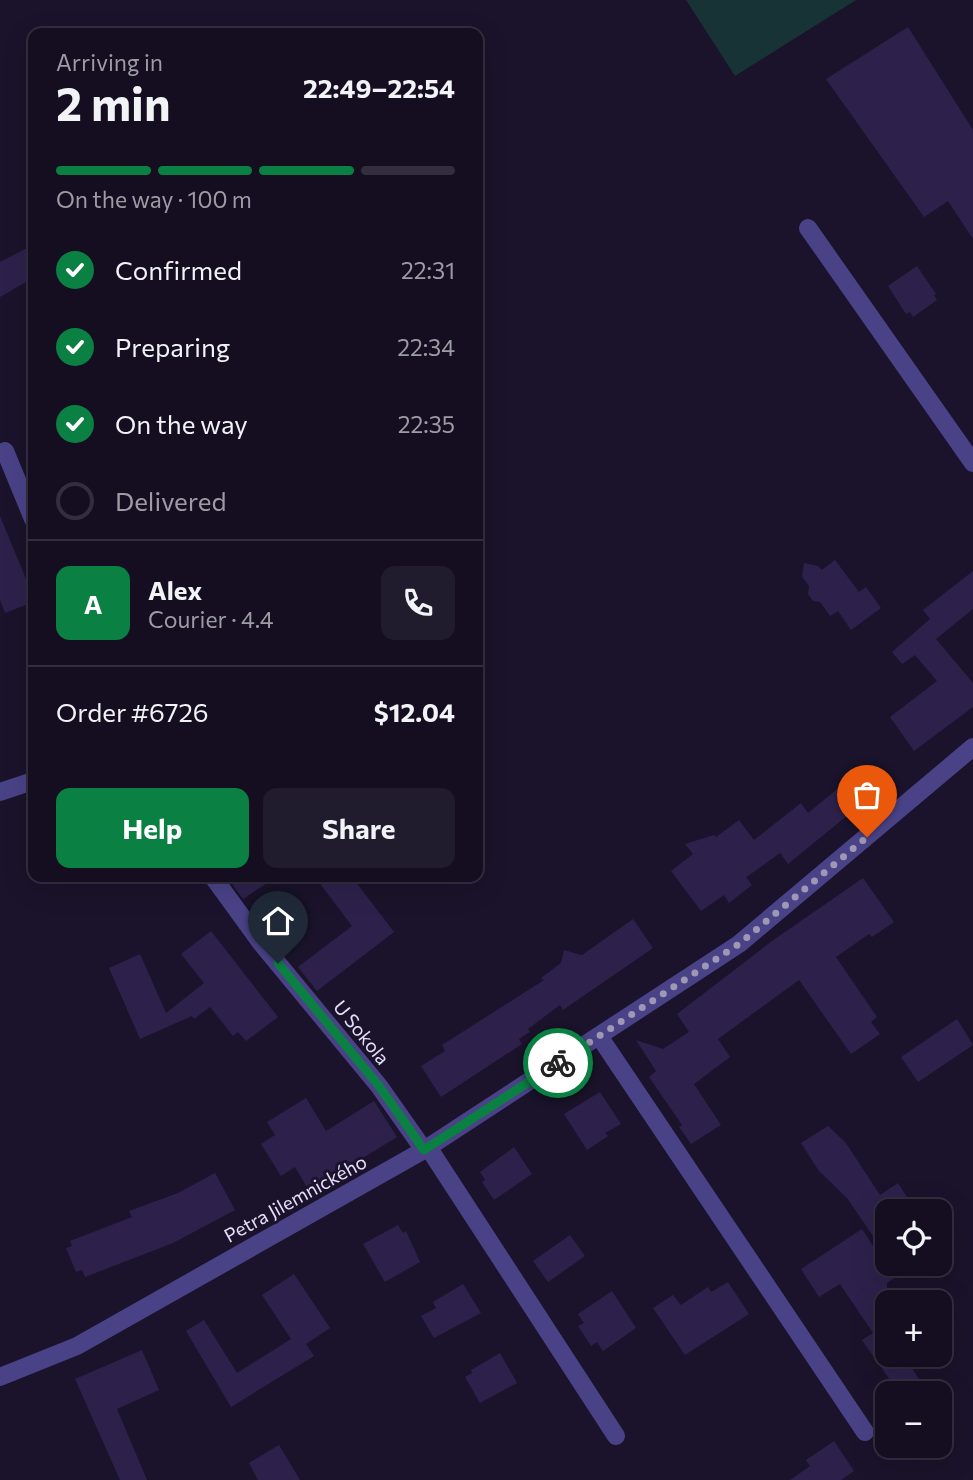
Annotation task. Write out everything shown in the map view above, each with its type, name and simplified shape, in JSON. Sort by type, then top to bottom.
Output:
[{"type":"street","points":[[808,228],[973,463]]},
{"type":"street","points":[[5,450],[28,507]]},
{"type":"street","name":"Petra Jilemnického","points":[[0,1377],[77,1346],[426,1148],[599,1036],[739,944],[973,747]]},
{"type":"street","points":[[0,792],[28,783]]},
{"type":"street","name":"U Sokola","points":[[217,882],[261,943],[379,1086],[426,1148],[616,1436]]},
{"type":"street","points":[[599,1036],[865,1432]]},
{"type":"green space","points":[[686,0],[856,0],[735,76]]},
{"type":"building","points":[[908,27],[973,130],[973,239],[948,201],[924,217],[826,79]]},
{"type":"building","points":[[27,248],[28,281],[0,297],[0,262]]},
{"type":"building","points":[[917,266],[936,294],[934,295],[937,300],[913,317],[910,312],[906,314],[888,286]]},
{"type":"building","points":[[0,516],[28,584],[28,604],[5,613],[0,600]]},
{"type":"building","points":[[835,560],[859,592],[866,587],[881,608],[851,630],[838,611],[830,616],[820,602],[813,601],[808,594],[809,586],[802,577],[804,563],[818,566],[822,570]]},
{"type":"building","points":[[973,571],[973,609],[936,639],[973,683],[973,707],[914,751],[890,717],[937,681],[915,655],[902,664],[892,652],[930,619],[923,610]]},
{"type":"building","points":[[842,785],[859,806],[788,864],[780,853],[746,877],[752,885],[729,903],[724,895],[701,911],[671,871],[693,854],[685,844],[714,835],[716,837],[739,820],[754,840],[801,803],[808,813]]},
{"type":"building","points":[[863,878],[894,922],[872,937],[869,934],[836,957],[877,1017],[871,1022],[880,1034],[851,1054],[799,980],[718,1039],[730,1057],[694,1084],[721,1125],[691,1144],[679,1127],[682,1125],[649,1077],[656,1071],[636,1040],[663,1049],[689,1032],[677,1014],[772,941]]},
{"type":"building","points":[[231,882],[268,882],[243,899]]},
{"type":"building","points":[[319,882],[356,882],[394,932],[317,991],[298,967],[352,926]]},
{"type":"building","points":[[633,919],[653,948],[563,1010],[560,1005],[528,1029],[530,1032],[519,1039],[522,1044],[441,1097],[421,1066],[445,1051],[442,1045],[544,980],[541,978],[561,963],[564,950],[582,955]]},
{"type":"building","points":[[211,931],[278,1017],[246,1041],[238,1032],[233,1036],[210,1007],[194,1019],[192,1016],[140,1039],[109,968],[140,954],[166,1013],[204,983],[181,954]]},
{"type":"building","points":[[957,1019],[973,1045],[918,1082],[901,1057]]},
{"type":"building","points":[[600,1092],[621,1124],[605,1133],[608,1136],[587,1150],[564,1114]]},
{"type":"building","points":[[306,1098],[326,1131],[374,1101],[397,1137],[309,1191],[295,1167],[281,1176],[261,1144],[275,1135],[267,1122]]},
{"type":"building","points":[[828,1126],[846,1143],[880,1195],[898,1183],[908,1199],[875,1199],[873,1236],[847,1198],[819,1171],[801,1143]]},
{"type":"building","points":[[514,1147],[532,1174],[494,1200],[482,1182],[485,1180],[480,1172]]},
{"type":"building","points":[[215,1173],[235,1210],[173,1243],[85,1277],[82,1270],[76,1272],[66,1248],[72,1246],[70,1241],[132,1217],[129,1211],[178,1193]]},
{"type":"building","points":[[398,1225],[403,1233],[406,1231],[420,1262],[385,1282],[363,1244]]},
{"type":"building","points":[[862,1229],[875,1249],[875,1276],[894,1278],[887,1283],[887,1290],[875,1290],[875,1359],[862,1340],[873,1333],[840,1284],[819,1297],[801,1269]]},
{"type":"building","points":[[570,1235],[585,1256],[548,1282],[533,1261]]},
{"type":"building","points":[[294,1274],[330,1328],[306,1344],[314,1356],[231,1407],[186,1331],[204,1320],[237,1373],[291,1339],[262,1295]]},
{"type":"building","points":[[728,1282],[749,1314],[685,1355],[653,1308],[673,1295],[681,1305],[708,1287],[711,1292]]},
{"type":"building","points":[[463,1284],[481,1313],[434,1338],[421,1316],[436,1308],[433,1302]]},
{"type":"building","points":[[612,1291],[636,1328],[603,1351],[597,1342],[591,1346],[578,1326],[584,1323],[578,1314]]},
{"type":"building","points":[[142,1350],[159,1390],[117,1409],[147,1480],[120,1480],[75,1379]]},
{"type":"building","points":[[500,1353],[517,1383],[480,1403],[465,1377],[472,1373],[471,1370]]},
{"type":"building","points":[[881,1367],[911,1367],[920,1381],[891,1381]]},
{"type":"building","points":[[834,1441],[854,1471],[841,1480],[790,1480],[810,1466],[806,1460]]},
{"type":"building","points":[[279,1445],[300,1480],[258,1480],[249,1463]]},
{"type":"way so far","points":[[558,1063],[739,944],[867,837]]},
{"type":"route","points":[[278,963],[379,1086],[424,1150],[558,1063]]}]
